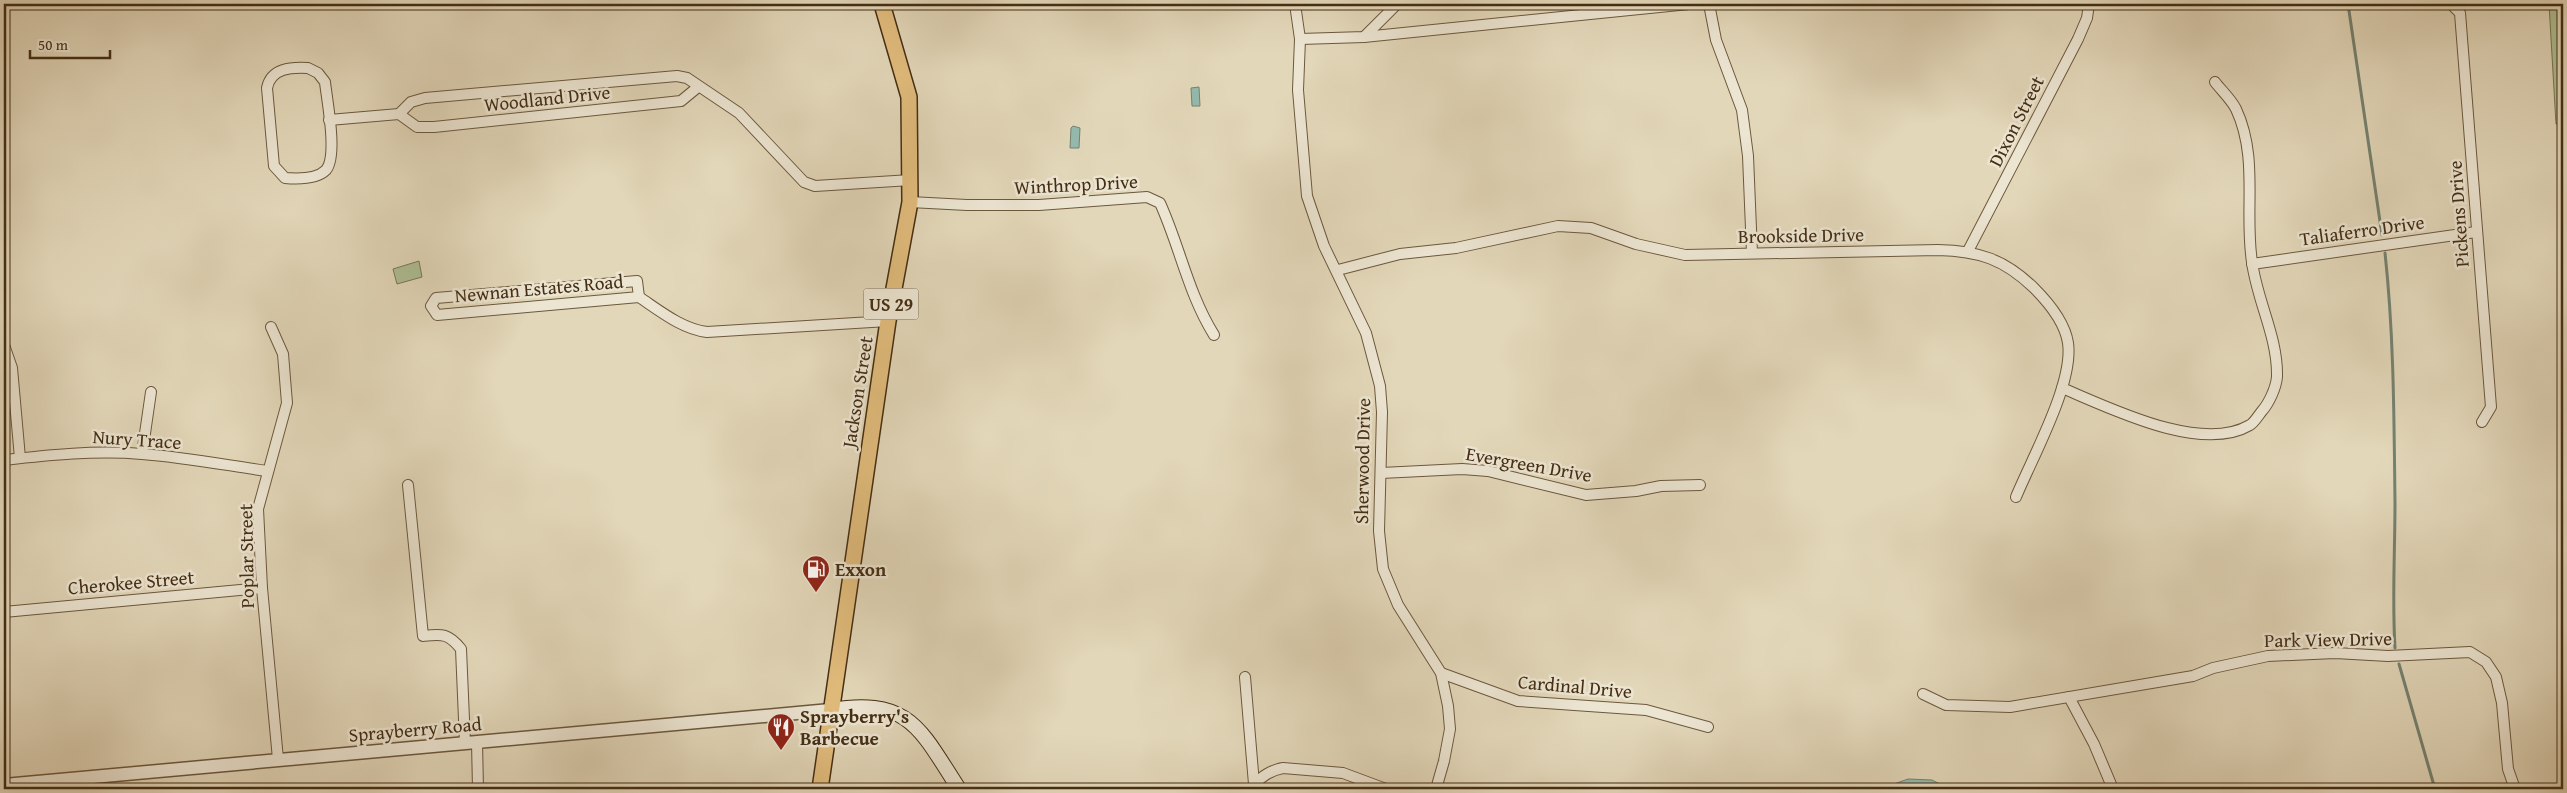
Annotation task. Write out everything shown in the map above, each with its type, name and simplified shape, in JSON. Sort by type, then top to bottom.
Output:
[{"type":"main road","name":"Jackson Street","points":[[820,789],[888,321],[910,202],[909,97],[882,4]]},
{"type":"main road","points":[[830,710],[856,705],[874,706],[902,716],[925,738],[959,789]]},
{"type":"street","name":"Sherwood Drive","points":[[1295,4],[1300,39],[1298,90],[1307,196],[1324,246],[1338,270],[1366,333],[1380,386],[1381,473],[1378,531],[1383,569],[1398,606],[1440,673],[1450,729],[1444,762],[1436,789]]},
{"type":"street","points":[[1364,37],[1397,4]]},
{"type":"street","points":[[1300,39],[1364,37],[1689,4]]},
{"type":"street","points":[[1708,4],[1716,40],[1742,110],[1748,156],[1752,253]]},
{"type":"street","name":"Dixon Street","points":[[1968,251],[2078,39],[2087,18],[2089,4]]},
{"type":"street","name":"Pickens Drive","points":[[2451,4],[2460,13],[2491,407],[2482,422]]},
{"type":"street","points":[[308,68],[318,73],[325,82],[329,120],[331,158],[326,169],[308,177],[292,178],[281,175],[274,166],[272,158],[266,88],[270,78],[286,69],[308,68]]},
{"type":"street","name":"Woodland Drive","points":[[698,87],[681,101],[426,128],[412,125],[399,114],[411,102],[425,98],[669,75],[686,78],[739,113],[804,182],[815,186],[911,180]]},
{"type":"street","points":[[2062,388],[2118,412],[2189,434],[2220,436],[2251,425],[2267,405],[2276,380],[2276,357],[2252,264],[2249,233],[2250,153],[2236,108],[2215,82]]},
{"type":"street","points":[[329,120],[399,114]]},
{"type":"street","name":"Winthrop Drive","points":[[910,202],[967,205],[1029,205],[1147,197],[1160,202],[1184,272],[1193,288],[1198,309],[1214,335]]},
{"type":"street","name":"Brookside Drive","points":[[1338,270],[1400,254],[1465,247],[1558,226],[1591,228],[1636,244],[1685,255],[1968,251],[1986,256],[2020,274],[2038,292],[2056,315],[2068,343],[2062,388],[2016,497]]},
{"type":"street","name":"Taliaferro Drive","points":[[2252,264],[2476,232]]},
{"type":"street","name":"Newnan Estates Road","points":[[637,281],[638,298],[437,315],[431,306],[436,298],[637,281]]},
{"type":"street","points":[[638,298],[681,324],[707,332],[888,321]]},
{"type":"street","name":"Poplar Street","points":[[271,327],[283,354],[287,403],[258,509],[262,588],[278,759]]},
{"type":"street","points":[[4,345],[12,368],[20,458]]},
{"type":"street","points":[[142,454],[150,392]]},
{"type":"street","name":"Nury Trace","points":[[4,460],[83,453],[142,454],[267,471]]},
{"type":"street","name":"Evergreen Drive","points":[[1381,473],[1462,468],[1488,471],[1586,495],[1636,491],[1661,486],[1700,485]]},
{"type":"street","points":[[408,484],[423,636],[440,634],[452,639],[460,649],[478,789]]},
{"type":"street","name":"Cherokee Street","points":[[4,612],[262,588]]},
{"type":"street","name":"Park View Drive","points":[[1923,694],[1946,705],[2010,707],[2193,676],[2213,668],[2268,656],[2336,653],[2388,656],[2470,652],[2486,662],[2496,677],[2502,703],[2508,769],[2515,789]]},
{"type":"street","name":"Cardinal Drive","points":[[1440,673],[1518,701],[1646,710],[1708,727]]},
{"type":"street","points":[[1245,677],[1254,787]]},
{"type":"street","points":[[2069,697],[2094,744],[2113,789]]},
{"type":"street","name":"Sprayberry Road","points":[[4,785],[830,710]]},
{"type":"street","points":[[1254,787],[1268,773],[1284,768],[1343,773],[1386,789]]},
{"type":"green space","points":[[2549,4],[2563,4],[2563,124],[2556,124]]},
{"type":"green space","points":[[419,261],[422,277],[397,284],[393,269]]},
{"type":"water","points":[[1199,87],[1200,106],[1192,106],[1191,88]]},
{"type":"water","points":[[1073,126],[1080,128],[1079,148],[1070,148],[1071,128]]},
{"type":"water","points":[[1908,779],[1932,780],[1950,789],[1880,789]]},
{"type":"waterway","points":[[2348,4],[2382,235]]},
{"type":"waterway","points":[[2385,253],[2393,378],[2395,648]]},
{"type":"waterway","points":[[2399,664],[2435,789]]},
{"type":"place","name":"Exxon","points":[[816,593]]},
{"type":"place","name":"Sprayberry's Barbecue","points":[[781,751]]}]
